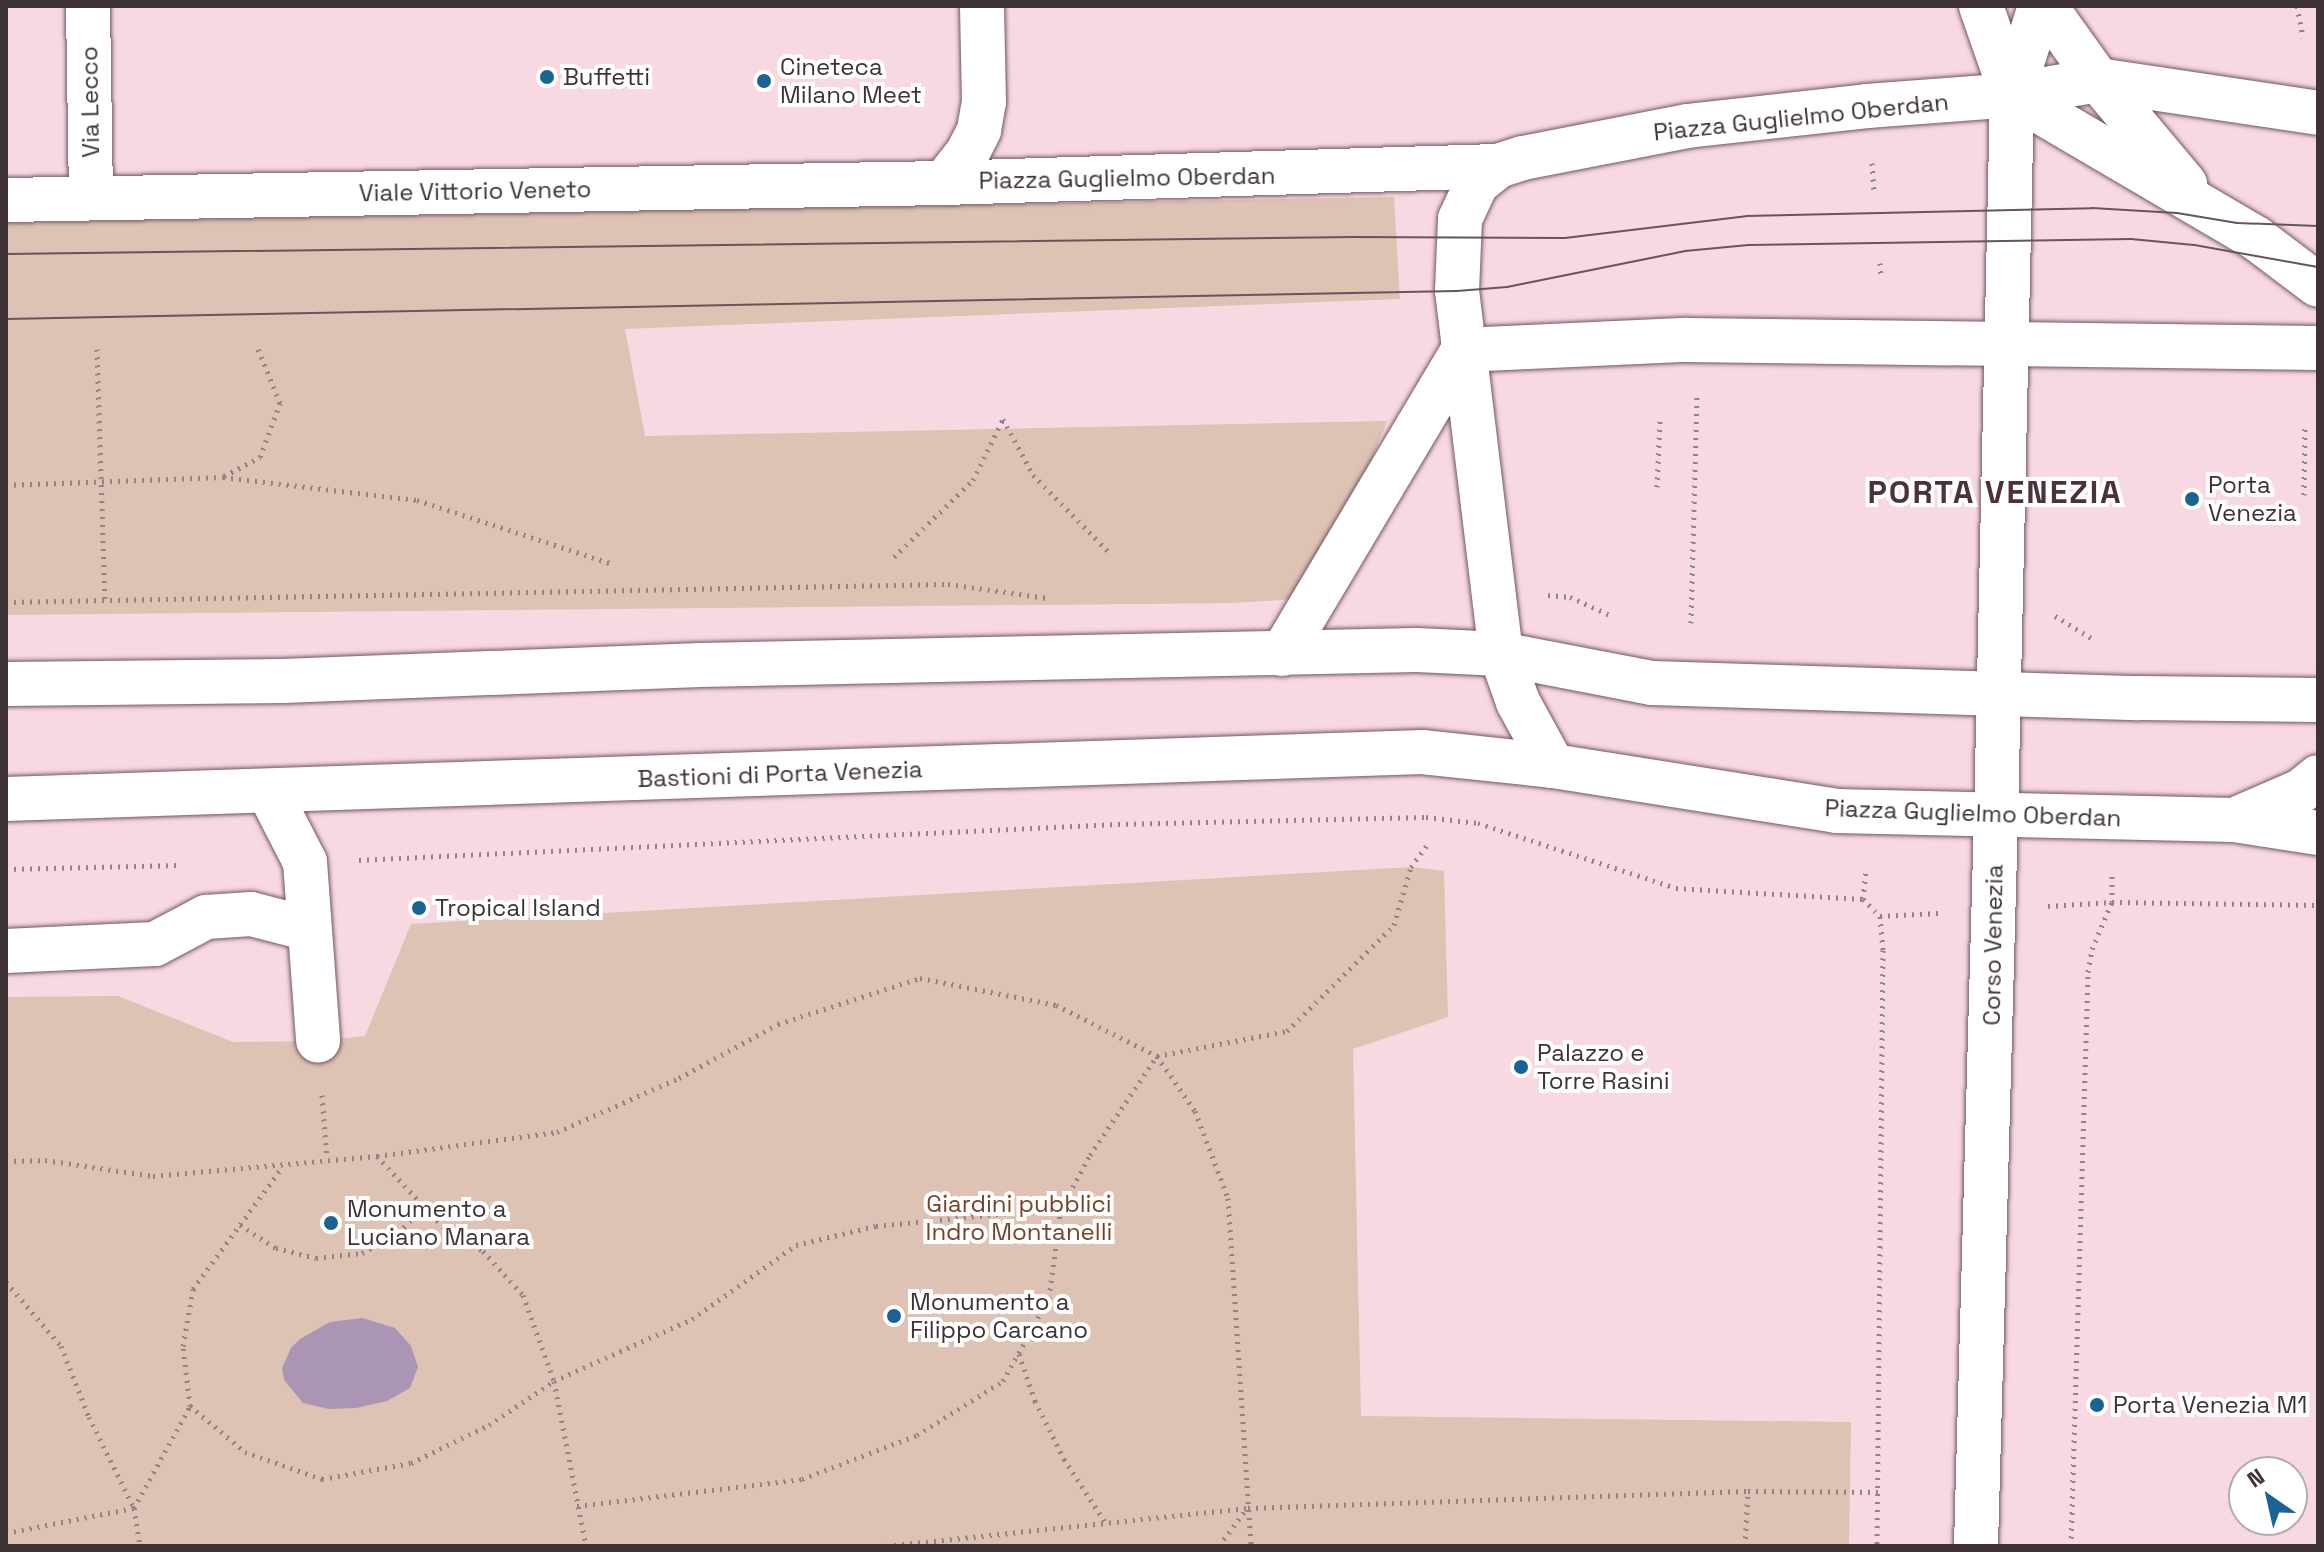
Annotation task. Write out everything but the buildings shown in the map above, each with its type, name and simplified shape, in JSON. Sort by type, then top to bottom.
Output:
[{"type":"main road","name":"Via Lecco","points":[[88,6],[91,198]]},
{"type":"main road","name":"Piazza Guglielmo Oberdan","points":[[944,183],[967,154],[979,130],[984,102],[982,6]]},
{"type":"main road","points":[[1981,6],[2012,95],[2257,239],[2318,285]]},
{"type":"main road","points":[[2007,345],[2012,95],[2043,6]]},
{"type":"main road","points":[[2043,6],[2098,80],[2207,210]]},
{"type":"main road","name":"Piazza Guglielmo Oberdan","points":[[944,183],[1498,166],[1711,123],[1867,106],[2012,95],[2098,80],[2318,113]]},
{"type":"main road","points":[[1498,166],[1471,191],[1460,219],[1457,291],[1501,654],[1518,702],[1553,766]]},
{"type":"main road","name":"Viale Vittorio Veneto","points":[[6,200],[944,183]]},
{"type":"main road","points":[[1463,350],[1687,340],[2318,348]]},
{"type":"main road","name":"Corso Venezia","points":[[1976,1546],[2007,345]]},
{"type":"main road","points":[[1282,654],[1463,350]]},
{"type":"main road","points":[[6,684],[283,681],[700,665],[1417,650],[1501,654],[1652,683],[2318,700]]},
{"type":"main road","name":"Bastioni di Porta Venezia","points":[[6,799],[1422,752],[1553,766]]},
{"type":"main road","name":"Piazza Guglielmo Oberdan","points":[[1553,766],[1836,811],[1996,817],[2234,820],[2301,791],[2318,777]]},
{"type":"main road","points":[[269,792],[305,862],[318,1041]]},
{"type":"main road","points":[[2234,820],[2318,833]]},
{"type":"main road","points":[[6,951],[155,944],[206,917],[251,914],[309,929]]},
{"type":"path","points":[[2297,6],[2303,37]]},
{"type":"path","points":[[1872,163],[1874,190]]},
{"type":"path","points":[[1880,263],[1881,276]]},
{"type":"path","points":[[223,477],[260,457],[280,403],[257,346]]},
{"type":"path","points":[[97,349],[105,599]]},
{"type":"path","points":[[1691,623],[1697,386]]},
{"type":"path","points":[[894,557],[973,480],[1003,419],[1033,475],[1108,551]]},
{"type":"path","points":[[1657,487],[1660,420]]},
{"type":"path","points":[[2304,495],[2305,426]]},
{"type":"path","points":[[6,485],[223,477],[417,500],[613,564]]},
{"type":"path","points":[[6,602],[948,584],[1056,599]]},
{"type":"path","points":[[305,862],[1102,825],[1426,817],[1478,823],[1676,888],[1863,899],[1880,916],[1883,950],[1877,1546]]},
{"type":"path","points":[[577,1506],[802,1479],[917,1435],[1003,1381],[1049,1298],[1061,1208],[1090,1155],[1157,1056],[1287,1031],[1394,925],[1411,867],[1427,845]]},
{"type":"path","points":[[6,869],[195,865]]},
{"type":"path","points":[[2071,1546],[2088,984],[2092,949],[2112,902],[2318,905]]},
{"type":"path","points":[[6,1161],[45,1160],[153,1176],[283,1165],[327,1158],[377,1156],[557,1132],[679,1078],[778,1024],[920,978],[1056,1005],[1157,1056],[1195,1111],[1228,1198],[1251,1546]]},
{"type":"path","points":[[377,1156],[445,1229],[483,1251],[523,1295],[554,1381],[586,1546]]},
{"type":"path","points":[[134,1508],[190,1406],[183,1346],[193,1289],[283,1165]]},
{"type":"path","points":[[240,1225],[276,1248],[316,1258],[362,1253],[398,1233],[425,1207]]},
{"type":"path","points":[[190,1406],[245,1452],[322,1479],[411,1463],[489,1425],[554,1381],[692,1319],[796,1245],[876,1226],[1061,1208]]},
{"type":"path","points":[[6,1282],[61,1346],[89,1417],[134,1508],[140,1546]]},
{"type":"path","points":[[1019,1354],[1035,1401],[1064,1459],[1105,1522]]},
{"type":"path","points":[[886,1546],[1248,1508],[1748,1491],[1879,1492]]},
{"type":"path","points":[[1745,1546],[1748,1491]]},
{"type":"path","points":[[6,1533],[134,1508]]},
{"type":"path","points":[[1219,1546],[1248,1508]]},
{"type":"green space","points":[[1394,197],[1400,299],[625,329],[645,436],[1387,421],[1363,481],[1297,599],[1234,603],[6,615],[6,223]]},
{"type":"green space","name":"Giardini pubblici Indro Montanelli","points":[[1411,867],[1444,871],[1448,1017],[1353,1049],[1361,1416],[1851,1422],[1849,1546],[6,1546],[6,997],[118,996],[233,1042],[318,1041],[365,1036],[411,924]]},
{"type":"shaded area","points":[[362,1318],[395,1328],[411,1346],[418,1367],[410,1388],[387,1401],[356,1408],[329,1409],[303,1403],[284,1380],[282,1368],[291,1348],[300,1339],[330,1322]]},
{"type":"tram line","points":[[6,254],[1352,237],[1565,238],[1746,216],[2092,208],[2177,213],[2237,223],[2318,226]]},
{"type":"tram line","points":[[6,319],[1457,291],[1507,287],[1685,251],[1749,245],[2131,239],[2194,245],[2318,267]]},
{"type":"place","name":"Buffetti","points":[[547,77]]},
{"type":"place","name":"Cineteca Milano Meet","points":[[764,81]]},
{"type":"place","name":"Porta Venezia","points":[[2192,499]]},
{"type":"place","name":"Tropical Island","points":[[419,908]]},
{"type":"place","name":"Palazzo e Torre Rasini","points":[[1521,1067]]},
{"type":"place","name":"Monumento a Luciano Manara","points":[[331,1223]]},
{"type":"place","name":"Monumento a Filippo Carcano","points":[[894,1316]]},
{"type":"place","name":"Porta Venezia M1","points":[[2097,1405]]},
{"type":"district","name":"PORTA VENEZIA","points":[[1995,492]]}]
